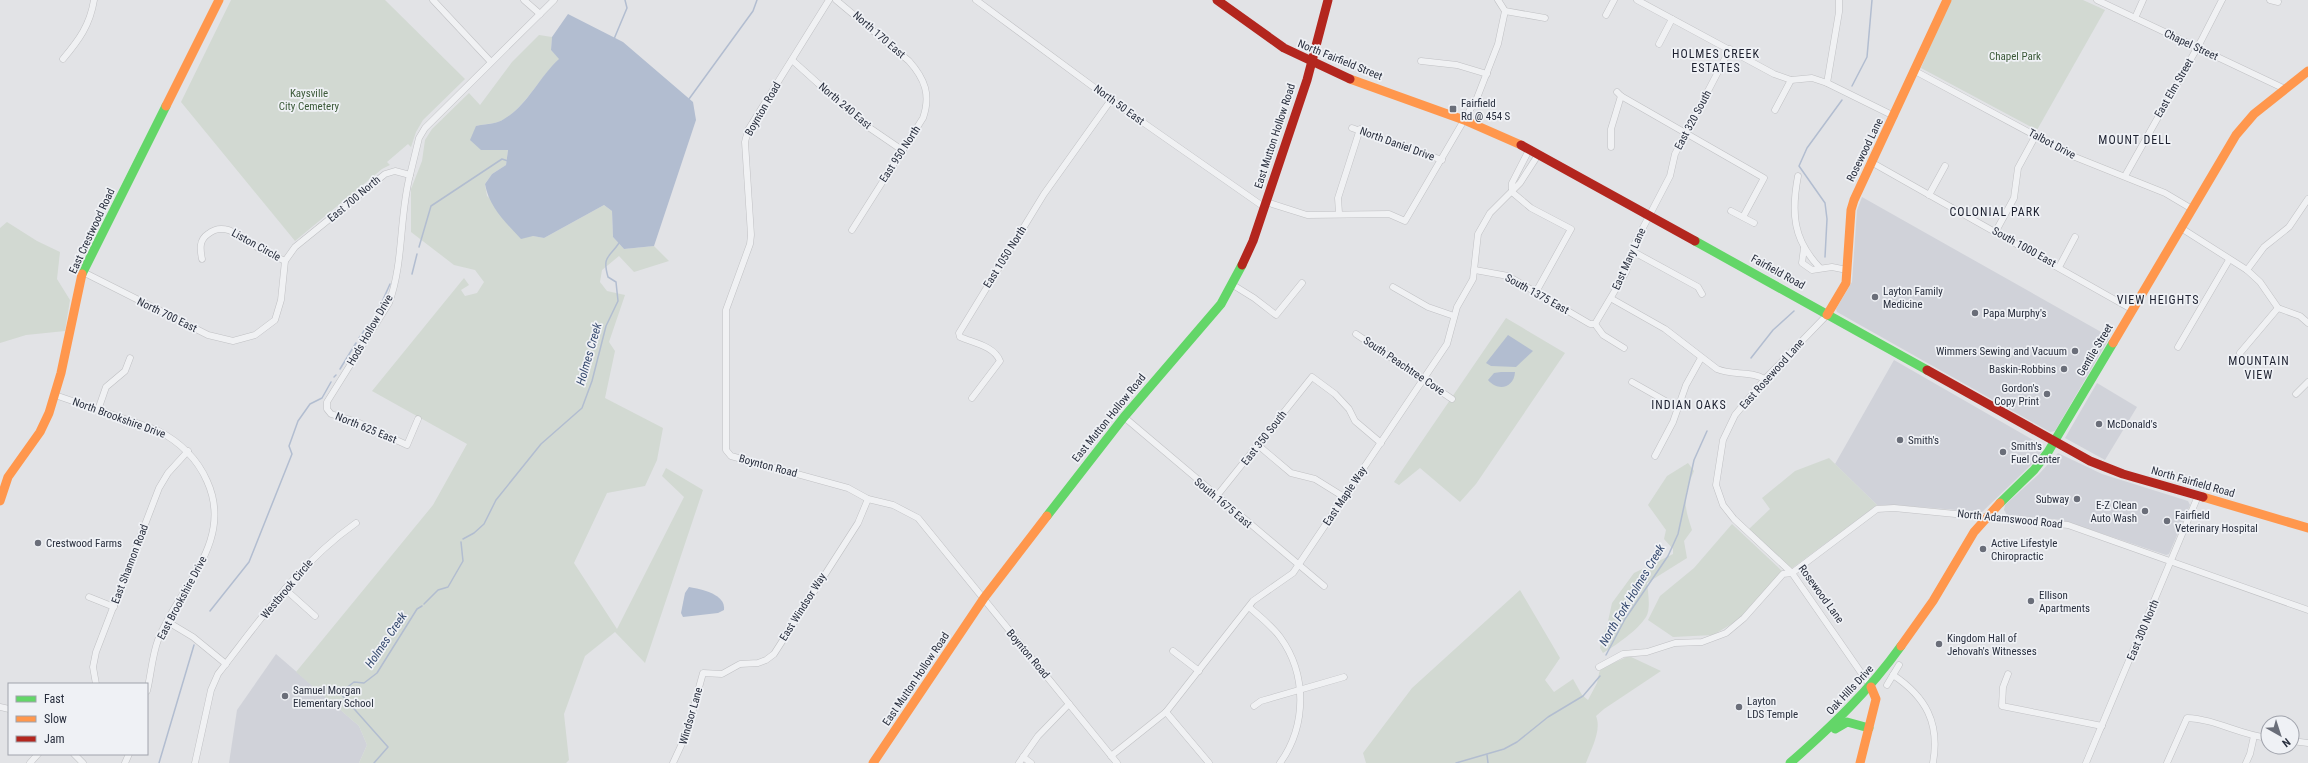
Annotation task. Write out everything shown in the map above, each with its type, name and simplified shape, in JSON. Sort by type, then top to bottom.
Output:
[{"type":"street","points":[[63,59],[83,35],[92,17],[94,0]]},
{"type":"street","name":"East Crestwood Road","points":[[0,501],[8,477],[40,432],[55,395],[83,272],[219,0]]},
{"type":"street","points":[[433,0],[491,62]]},
{"type":"street","points":[[524,0],[540,14]]},
{"type":"street","points":[[410,176],[419,138],[425,128],[554,0]]},
{"type":"street","name":"Boynton Road","points":[[829,0],[748,130],[744,142],[751,235],[726,310],[726,450],[731,456],[848,488],[868,499],[893,505],[918,518],[1117,763]]},
{"type":"street","name":"North 170 East","points":[[836,0],[852,11],[919,72]]},
{"type":"street","name":"North 50 East","points":[[976,0],[1111,100],[1265,205],[1307,215],[1318,216],[1339,213],[1389,214],[1405,221],[1442,160]]},
{"type":"street","name":"North Fairfield Street","points":[[1217,0],[1279,46],[1311,63],[1466,121]]},
{"type":"street","name":"East Mutton Hollow Road","points":[[874,763],[984,598],[1124,417],[1221,304],[1233,285],[1253,241],[1265,205],[1311,63],[1328,0]]},
{"type":"street","points":[[1442,160],[1466,121],[1487,74],[1498,44],[1505,12],[1498,0]]},
{"type":"street","points":[[1606,15],[1614,0]]},
{"type":"street","points":[[1637,0],[1774,74],[1791,80],[1812,78],[1827,83],[1894,116]]},
{"type":"street","points":[[1827,83],[1838,19],[1839,0]]},
{"type":"street","name":"Rosewood Lane","points":[[1827,315],[1846,283],[1851,210],[1871,162],[1894,116],[1947,0]]},
{"type":"street","name":"Chapel Street","points":[[2097,0],[2197,49],[2285,89]]},
{"type":"street","points":[[2135,18],[2143,0]]},
{"type":"street","name":"East Elm Street","points":[[2124,176],[2197,49],[2222,0]]},
{"type":"street","points":[[2270,0],[2278,2]]},
{"type":"street","points":[[1505,12],[1545,18]]},
{"type":"street","points":[[1659,44],[1672,19]]},
{"type":"street","name":"East 320 South","points":[[1650,215],[1670,176],[1675,154],[1730,50]]},
{"type":"street","name":"North 240 East","points":[[792,60],[861,122],[902,150]]},
{"type":"street","points":[[1421,61],[1457,65],[1487,74]]},
{"type":"street","name":"Talbot Drive","points":[[1915,71],[2075,157],[2165,193],[2192,209]]},
{"type":"street","name":"Gentile Street","points":[[1918,624],[1960,553],[1986,516],[2034,470],[2055,442],[2238,132],[2254,114],[2308,71]]},
{"type":"street","name":"East 950 North","points":[[852,230],[923,118],[927,106],[925,84],[919,72]]},
{"type":"street","points":[[1775,110],[1791,80]]},
{"type":"street","points":[[1612,146],[1611,129],[1619,94],[1764,178],[1743,217]]},
{"type":"street","name":"East 1050 North","points":[[972,398],[1000,361],[997,354],[992,349],[960,337],[959,332],[1044,194],[1111,100]]},
{"type":"street","name":"Fairfield Road","points":[[1466,121],[1504,137],[1650,215],[1800,298],[1827,315],[1864,333],[2074,452]]},
{"type":"street","name":"North Daniel Drive","points":[[1352,128],[1442,160]]},
{"type":"street","points":[[1339,213],[1338,198],[1360,130]]},
{"type":"street","points":[[1996,231],[2014,198],[2018,168],[2036,136]]},
{"type":"street","points":[[1529,150],[1512,183],[1512,192],[1531,208],[1571,229],[1536,292]]},
{"type":"street","name":"East Maple Way","points":[[1111,756],[1166,712],[1260,594],[1293,573],[1447,344],[1453,329],[1454,316],[1475,270],[1475,249],[1478,234],[1490,213],[1512,192],[1525,176],[1538,155]]},
{"type":"street","name":"South 1000 East","points":[[1871,162],[1996,231],[2133,310]]},
{"type":"street","points":[[1929,195],[1945,166]]},
{"type":"street","name":"East 700 North","points":[[285,261],[295,247],[384,174],[395,171],[410,176]]},
{"type":"street","name":"Hods Hollow Drive","points":[[327,409],[327,402],[389,303],[394,288],[403,200],[410,176]]},
{"type":"street","points":[[1798,176],[1794,210],[1796,232],[1810,258],[1820,268],[1832,267],[1847,270]]},
{"type":"street","points":[[2247,270],[2264,247],[2289,227],[2308,199]]},
{"type":"street","points":[[1730,211],[1754,223]]},
{"type":"street","name":"East Mary Lane","points":[[1595,324],[1612,299],[1626,272],[1632,250],[1650,215]]},
{"type":"street","points":[[2181,228],[2247,270],[2260,282],[2278,308],[2300,316],[2308,323]]},
{"type":"street","name":"Liston Circle","points":[[202,259],[200,249],[202,239],[213,231],[226,229],[235,232],[260,250],[285,261]]},
{"type":"street","points":[[2059,267],[2076,237]]},
{"type":"street","points":[[1632,250],[1698,287],[1702,294]]},
{"type":"street","points":[[2178,347],[2230,260]]},
{"type":"street","name":"North 700 East","points":[[83,272],[208,335],[234,341],[255,335],[274,320],[282,300],[285,261]]},
{"type":"street","name":"South 1375 East","points":[[1475,270],[1508,276],[1590,324],[1595,324]]},
{"type":"street","points":[[1233,285],[1254,298],[1276,315],[1302,283]]},
{"type":"street","points":[[1393,288],[1428,307],[1454,316]]},
{"type":"street","points":[[1612,299],[1665,329],[1701,358],[1727,374],[1747,373],[1765,379]]},
{"type":"street","points":[[2240,353],[2278,308]]},
{"type":"street","name":"East Rosewood Lane","points":[[1716,485],[1720,455],[1728,428],[1735,415],[1765,379],[1827,315]]},
{"type":"street","points":[[1595,324],[1604,335],[1624,348]]},
{"type":"street","name":"South Peachtree Cove","points":[[1356,334],[1452,399]]},
{"type":"street","points":[[98,410],[106,388],[125,371],[130,358]]},
{"type":"street","points":[[1655,456],[1678,408],[1686,385],[1701,358]]},
{"type":"street","name":"East 350 South","points":[[1216,497],[1259,446],[1312,377],[1335,394],[1349,409],[1354,421],[1380,443]]},
{"type":"street","points":[[1632,382],[1678,408]]},
{"type":"street","points":[[2296,394],[2308,382]]},
{"type":"street","name":"North Brookshire Drive","points":[[55,395],[157,430],[172,438],[188,451],[202,468],[215,506]]},
{"type":"street","name":"North 625 East","points":[[327,409],[331,414],[357,422],[407,445],[418,420]]},
{"type":"street","name":"South 1675 East","points":[[1124,417],[1216,497],[1324,586]]},
{"type":"street","points":[[1259,446],[1291,473],[1315,479],[1344,497]]},
{"type":"street","name":"East Shannon Road","points":[[96,683],[93,667],[96,652],[159,488],[168,473],[188,451]]},
{"type":"street","name":"North Fairfield Road","points":[[2074,452],[2114,471],[2308,528]]},
{"type":"street","name":"Rosewood Lane","points":[[1716,485],[1723,505],[1734,519],[1792,574],[1871,687]]},
{"type":"street","name":"East 300 North","points":[[2086,763],[2198,496]]},
{"type":"street","name":"East Windsor Way","points":[[708,674],[722,674],[740,664],[766,660],[774,654],[858,522],[868,499]]},
{"type":"street","name":"East Brookshire Drive","points":[[148,686],[158,640],[205,555],[215,522],[215,506]]},
{"type":"street","name":"North Adamswood Road","points":[[1599,667],[1623,654],[1648,652],[1675,643],[1702,642],[1726,633],[1744,618],[1783,574],[1792,574],[1877,509],[1894,508],[2068,525],[2308,610]]},
{"type":"street","name":"Westbrook Circle","points":[[195,763],[211,690],[218,674],[285,588],[305,565],[325,546],[356,523]]},
{"type":"street","points":[[285,588],[315,616]]},
{"type":"street","points":[[89,598],[114,607]]},
{"type":"street","points":[[1249,607],[1279,636],[1289,651],[1300,690],[1301,708],[1296,734],[1280,763]]},
{"type":"street","points":[[168,622],[194,637],[213,651],[226,664]]},
{"type":"street","name":"Oak Hills Drive","points":[[1790,763],[1808,748],[1871,687],[1918,624]]},
{"type":"street","points":[[1173,651],[1199,670]]},
{"type":"street","points":[[1887,685],[1899,665]]},
{"type":"street","name":"Windsor Lane","points":[[673,763],[686,734],[703,673],[708,674]]},
{"type":"street","points":[[2008,674],[2002,687],[2002,706],[2102,726]]},
{"type":"street","points":[[1894,675],[1920,697],[1928,710],[1935,738],[1933,763]]},
{"type":"street","points":[[1254,706],[1261,701],[1344,677]]},
{"type":"street","points":[[1860,763],[1876,699],[1876,694],[1871,687]]},
{"type":"street","points":[[1019,763],[1038,736],[1069,704]]},
{"type":"street","points":[[1166,712],[1208,763]]},
{"type":"street","points":[[2168,763],[2187,718],[2203,718],[2260,737]]},
{"type":"street","points":[[1808,748],[1844,723],[1869,728]]},
{"type":"street","points":[[2246,763],[2250,754],[2254,736]]},
{"type":"street","points":[[30,763],[37,755]]},
{"type":"street","points":[[75,755],[83,763]]},
{"type":"street","points":[[1023,757],[1031,763]]},
{"type":"shaded area","points":[[1862,197],[2110,337],[2055,431],[2050,432],[1837,312],[1836,309],[1852,282],[1857,210]]},
{"type":"shaded area","points":[[1894,360],[2042,445],[2042,451],[2031,465],[1982,512],[1877,505],[1835,464]]},
{"type":"shaded area","points":[[2097,383],[2137,407],[2105,460],[2065,438]]},
{"type":"shaded area","points":[[2058,453],[2102,474],[2188,501],[2190,505],[2169,554],[2166,555],[2062,520],[2007,515],[2004,510],[2005,505],[2039,474]]},
{"type":"shaded area","name":"Samuel Morgan Elementary School","points":[[276,654],[359,726],[367,745],[359,763],[229,763],[237,710]]},
{"type":"green space","name":"Kaysville City Cemetery","points":[[231,0],[385,0],[465,79],[423,120],[416,132],[411,147],[408,144],[387,162],[390,165],[382,169],[295,241],[181,102]]},
{"type":"green space","name":"Chapel Park","points":[[1950,0],[2083,0],[2105,10],[2037,130],[1921,68]]},
{"type":"green space","points":[[539,35],[552,37],[551,50],[560,59],[511,115],[500,121],[476,126],[481,150],[508,149],[506,165],[492,174],[485,184],[487,196],[533,236],[544,238],[604,205],[612,211],[613,237],[624,249],[654,246],[669,261],[634,272],[619,256],[602,270],[600,282],[607,291],[625,295],[609,342],[615,351],[605,398],[663,428],[657,460],[645,486],[607,493],[574,563],[617,629],[684,497],[662,476],[666,468],[703,490],[645,663],[615,632],[585,656],[564,714],[569,760],[566,763],[359,763],[367,745],[359,726],[296,672],[433,505],[467,444],[372,391],[464,278],[469,285],[461,290],[465,296],[477,293],[484,282],[475,270],[454,265],[411,232],[411,189],[422,161],[425,140],[432,129],[469,93],[480,105],[512,62]]},
{"type":"green space","points":[[7,222],[37,241],[60,252],[57,279],[70,300],[65,331],[26,335],[0,343],[0,228]]},
{"type":"green space","points":[[1506,318],[1565,353],[1476,484],[1460,502],[1420,468],[1399,485],[1394,482]]},
{"type":"green space","points":[[1829,458],[1877,505],[1791,569],[1749,529],[1770,509],[1762,498],[1795,471]]},
{"type":"green space","points":[[1688,463],[1694,471],[1686,494],[1687,513],[1692,530],[1684,541],[1687,558],[1647,583],[1649,605],[1648,614],[1632,632],[1603,653],[1600,648],[1612,603],[1634,573],[1673,554],[1673,549],[1664,539],[1666,530],[1648,505],[1667,476]]},
{"type":"green space","points":[[1732,524],[1782,571],[1749,610],[1735,622],[1713,635],[1673,637],[1648,620],[1660,596],[1694,568]]},
{"type":"green space","points":[[1520,590],[1560,658],[1545,680],[1554,692],[1573,679],[1582,695],[1588,700],[1597,683],[1600,669],[1629,656],[1661,671],[1604,709],[1596,716],[1598,727],[1597,733],[1586,763],[1366,763],[1363,753],[1412,688]]},
{"type":"water","points":[[568,14],[623,42],[693,102],[696,120],[654,246],[624,249],[613,237],[612,211],[604,205],[544,238],[533,236],[521,239],[499,214],[487,192],[485,184],[492,174],[506,165],[508,150],[481,150],[470,140],[476,126],[501,121],[512,113],[526,99],[545,74],[559,59],[551,50],[552,37]]},
{"type":"water","points":[[1508,335],[1533,351],[1516,367],[1491,366],[1486,363]]},
{"type":"water","points":[[1515,372],[1512,382],[1509,385],[1501,387],[1496,386],[1488,380],[1494,373]]},
{"type":"water","points":[[689,587],[700,589],[717,596],[724,604],[724,610],[718,613],[683,617],[681,613],[685,593]]},
{"type":"waterway","name":"Holmes Creek","points":[[614,39],[627,8],[625,0]]},
{"type":"waterway","points":[[689,99],[753,11],[757,0]]},
{"type":"waterway","points":[[1852,86],[1867,57],[1872,0]]},
{"type":"waterway","name":"North Fork Holmes Creek","points":[[1825,257],[1827,219],[1825,203],[1799,166],[1807,148],[1842,100]]},
{"type":"waterway","points":[[419,247],[431,206],[502,159],[508,161]]},
{"type":"waterway","name":"Holmes Creek","points":[[463,539],[474,533],[484,524],[496,500],[541,444],[582,408],[592,381],[606,326],[618,301],[616,282],[608,277],[606,261],[619,243]]},
{"type":"waterway","points":[[412,274],[417,254]]},
{"type":"waterway","points":[[377,313],[390,284]]},
{"type":"waterway","name":"North Fork Holmes Creek","points":[[1751,358],[1773,330],[1794,311]]},
{"type":"waterway","points":[[369,325],[374,318]]},
{"type":"waterway","points":[[359,338],[366,328]]},
{"type":"waterway","points":[[340,369],[356,343]]},
{"type":"waterway","points":[[210,611],[249,562],[292,454],[289,446],[298,421],[310,404],[322,398],[331,382]]},
{"type":"waterway","name":"North Fork Holmes Creek","points":[[1606,655],[1625,619],[1668,556],[1678,534],[1694,460],[1707,431]]},
{"type":"waterway","name":"Holmes Creek","points":[[424,604],[438,590],[448,587],[463,561],[461,542]]},
{"type":"waterway","name":"Holmes Creek","points":[[374,763],[388,747],[340,693],[354,682],[364,683],[377,673],[417,609],[422,606]]},
{"type":"waterway","points":[[159,763],[194,645]]},
{"type":"waterway","name":"North Fork Holmes Creek","points":[[1456,763],[1504,749],[1517,742],[1548,717],[1583,696],[1600,676]]},
{"type":"waterway","name":"North Fork Holmes Creek","points":[[1487,755],[1488,763]]},
{"type":"traffic: fast","points":[[82,274],[166,106]]},
{"type":"traffic: fast","points":[[1695,241],[1927,370]]},
{"type":"traffic: fast","points":[[1047,516],[1124,417],[1221,304],[1242,265]]},
{"type":"traffic: fast","points":[[2000,503],[2034,470],[2048,452],[2113,343]]},
{"type":"traffic: fast","points":[[1790,763],[1849,708],[1876,678],[1901,646]]},
{"type":"traffic: fast","points":[[1835,729],[1847,722],[1869,728]]},
{"type":"traffic: slow","points":[[166,106],[219,0]]},
{"type":"traffic: slow","points":[[1827,315],[1846,283],[1851,210],[1854,200],[1947,0]]},
{"type":"traffic: slow","points":[[2113,343],[2236,135],[2254,114],[2308,71]]},
{"type":"traffic: slow","points":[[1350,79],[1464,120],[1521,145]]},
{"type":"traffic: slow","points":[[0,501],[8,477],[40,432],[49,413],[61,373],[82,274]]},
{"type":"traffic: slow","points":[[2203,497],[2308,528]]},
{"type":"traffic: slow","points":[[1901,646],[1933,601],[1974,532],[2000,503]]},
{"type":"traffic: slow","points":[[873,763],[984,598],[1047,516]]},
{"type":"traffic: slow","points":[[1860,763],[1876,699],[1871,687]]},
{"type":"traffic: jam","points":[[1217,0],[1284,48],[1350,79]]},
{"type":"traffic: jam","points":[[1242,265],[1253,241],[1307,80],[1328,0]]},
{"type":"traffic: jam","points":[[1521,145],[1695,241]]},
{"type":"traffic: jam","points":[[1927,370],[2090,461],[2123,474],[2203,497]]},
{"type":"place","name":"Fairfield Rd @ 454 S","points":[[1453,109]]},
{"type":"place","name":"Layton Family Medicine","points":[[1875,297]]},
{"type":"place","name":"Papa Murphy's","points":[[1975,313]]},
{"type":"place","name":"Wimmers Sewing and Vacuum","points":[[2075,351]]},
{"type":"place","name":"Baskin-Robbins","points":[[2064,369]]},
{"type":"place","name":"Gordon's Copy Print","points":[[2047,394]]},
{"type":"place","name":"McDonald's","points":[[2099,424]]},
{"type":"place","name":"Smith's","points":[[1900,440]]},
{"type":"place","name":"Smith's Fuel Center","points":[[2003,452]]},
{"type":"place","name":"Subway","points":[[2077,499]]},
{"type":"place","name":"E-Z Clean Auto Wash","points":[[2145,511]]},
{"type":"place","name":"Fairfield Veterinary Hospital","points":[[2167,521]]},
{"type":"place","name":"Crestwood Farms","points":[[38,543]]},
{"type":"place","name":"Active Lifestyle Chiropractic","points":[[1983,549]]},
{"type":"place","name":"Ellison Apartments","points":[[2031,601]]},
{"type":"place","name":"Kingdom Hall of Jehovah's Witnesses","points":[[1939,644]]},
{"type":"place","name":"Samuel Morgan Elementary School","points":[[285,696]]},
{"type":"place","name":"Layton LDS Temple","points":[[1739,707]]},
{"type":"district","name":"HOLMES CREEK ESTATES","points":[[1716,61]]},
{"type":"district","name":"MOUNT DELL","points":[[2135,140]]},
{"type":"district","name":"COLONIAL PARK","points":[[1995,212]]},
{"type":"district","name":"VIEW HEIGHTS","points":[[2158,300]]},
{"type":"district","name":"MOUNTAIN VIEW","points":[[2259,368]]},
{"type":"district","name":"INDIAN OAKS","points":[[1689,405]]}]
